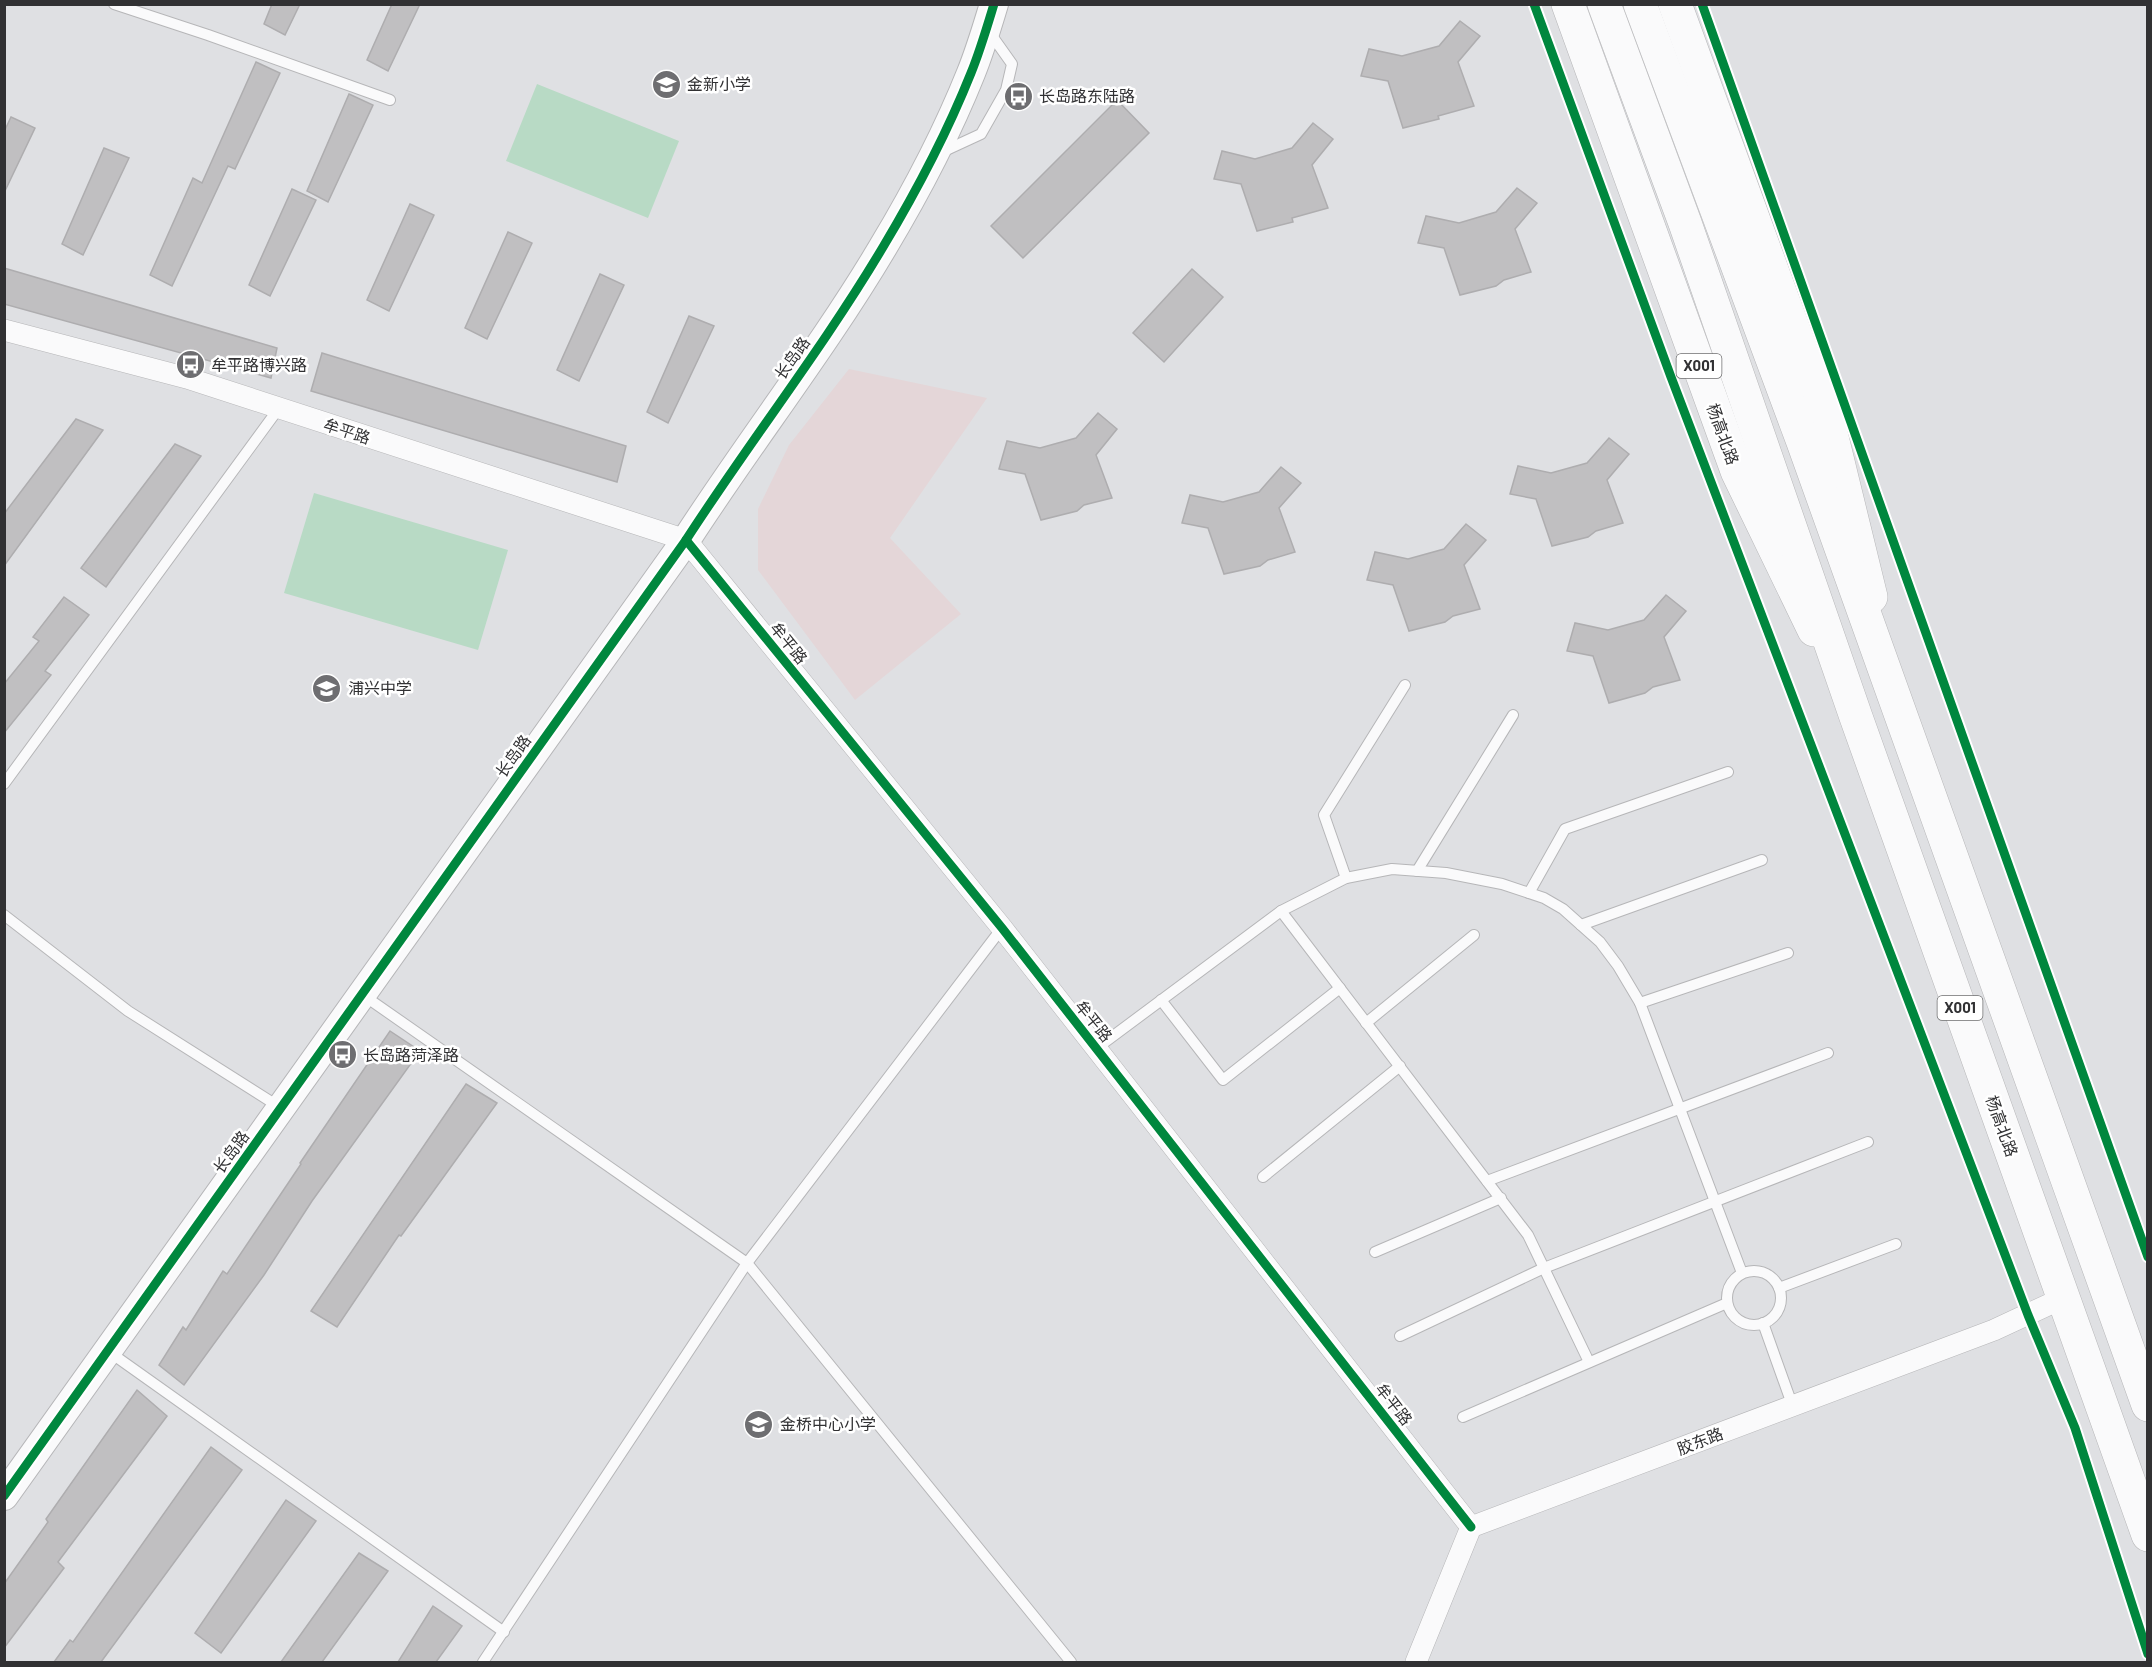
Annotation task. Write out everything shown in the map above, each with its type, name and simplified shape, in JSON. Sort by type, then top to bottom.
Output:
[{"type":"main road","name":"杨高北路","points":[[1568,4],[1737,471],[1856,717]]},
{"type":"main road","name":"杨高北路","points":[[1604,4],[1685,223],[1856,717],[2148,1535]]},
{"type":"main road","name":"X001","points":[[1640,4],[1803,442],[2148,1405]]},
{"type":"main road","name":"X001","points":[[1675,4],[1830,429],[1897,704]]},
{"type":"main road","name":"X001","points":[[2105,1282],[2148,1375]]},
{"type":"street","name":"长岛路","points":[[4,1496],[686,540],[727,476],[819,346],[877,257],[933,156],[972,72],[991,16]]},
{"type":"street","name":"牟平路","points":[[4,330],[187,378],[686,540],[1002,928],[1472,1527]]},
{"type":"street","name":"胶东路","points":[[1472,1527],[1994,1330],[2063,1298]]},
{"type":"street","points":[[1416,1662],[1472,1527]]},
{"type":"lane","points":[[114,4],[132,7],[390,99]]},
{"type":"lane","points":[[933,156],[981,134],[1006,90],[1012,64],[991,16]]},
{"type":"lane","points":[[4,784],[279,408]]},
{"type":"lane","points":[[1346,878],[1324,815],[1405,685]]},
{"type":"lane","points":[[1417,871],[1513,715]]},
{"type":"lane","points":[[1529,893],[1565,830],[1728,771]]},
{"type":"lane","points":[[1581,925],[1762,860]]},
{"type":"lane","points":[[1097,1048],[1281,911],[1346,878],[1392,869],[1446,873],[1502,884],[1544,898],[1563,909],[1600,942],[1618,966],[1640,1003],[1742,1273]]},
{"type":"lane","points":[[1281,911],[1528,1235],[1589,1362]]},
{"type":"lane","points":[[4,915],[128,1011],[281,1108]]},
{"type":"lane","points":[[484,1662],[747,1263],[1002,928]]},
{"type":"lane","points":[[1366,1023],[1474,935]]},
{"type":"lane","points":[[1640,1003],[1788,953]]},
{"type":"lane","points":[[1161,1000],[1223,1080],[1340,988]]},
{"type":"lane","points":[[362,995],[747,1263],[1071,1662]]},
{"type":"lane","points":[[1487,1180],[1828,1053]]},
{"type":"lane","points":[[1263,1176],[1400,1066]]},
{"type":"lane","points":[[1400,1336],[1544,1268],[1868,1142]]},
{"type":"lane","points":[[1375,1252],[1500,1198]]},
{"type":"lane","points":[[1779,1288],[1896,1244]]},
{"type":"lane","points":[[1750,1271],[1768,1274],[1779,1288],[1781,1296],[1777,1312],[1763,1323],[1745,1323],[1737,1319],[1727,1303],[1730,1286],[1742,1273],[1750,1271]]},
{"type":"lane","points":[[1463,1417],[1727,1303]]},
{"type":"lane","points":[[1763,1323],[1793,1407]]},
{"type":"lane","points":[[108,1351],[504,1632]]},
{"type":"shaded area","points":[[849,369],[987,398],[890,538],[961,614],[855,700],[758,570],[758,509],[789,445]]},
{"type":"green space","points":[[537,84],[679,141],[648,218],[506,161]]},
{"type":"green space","points":[[314,493],[508,550],[478,650],[284,593]]},
{"type":"building","points":[[272,4],[300,4],[285,35],[264,24]]},
{"type":"building","points":[[392,4],[420,4],[388,71],[367,60]]},
{"type":"building","points":[[1460,21],[1480,36],[1458,62],[1474,106],[1438,116],[1439,119],[1403,128],[1388,81],[1361,76],[1369,49],[1402,56],[1439,46]]},
{"type":"building","points":[[256,62],[280,73],[235,169],[228,166],[172,286],[150,275],[193,178],[202,183]]},
{"type":"building","points":[[349,94],[373,105],[328,202],[307,191]]},
{"type":"building","points":[[1117,100],[1149,133],[1023,258],[991,226]]},
{"type":"building","points":[[11,117],[35,128],[4,193],[4,132]]},
{"type":"building","points":[[1313,123],[1333,139],[1312,165],[1328,208],[1292,218],[1293,222],[1257,231],[1241,184],[1214,179],[1222,151],[1255,159],[1292,148]]},
{"type":"building","points":[[104,148],[129,158],[83,255],[62,244]]},
{"type":"building","points":[[1517,188],[1537,203],[1515,229],[1531,272],[1504,280],[1496,286],[1460,295],[1444,248],[1418,243],[1426,216],[1459,223],[1496,212]]},
{"type":"building","points":[[292,189],[316,200],[270,296],[249,285]]},
{"type":"building","points":[[410,204],[434,215],[389,311],[367,300]]},
{"type":"building","points":[[508,232],[532,243],[487,339],[465,328]]},
{"type":"building","points":[[4,268],[277,348],[271,378],[4,304]]},
{"type":"building","points":[[1192,269],[1223,297],[1164,362],[1133,333]]},
{"type":"building","points":[[600,274],[624,285],[579,381],[557,370]]},
{"type":"building","points":[[689,316],[714,326],[668,423],[647,412]]},
{"type":"building","points":[[322,353],[626,446],[617,482],[311,391]]},
{"type":"building","points":[[1098,413],[1117,429],[1096,455],[1112,498],[1084,505],[1077,511],[1041,520],[1025,474],[999,469],[1007,441],[1040,448],[1076,438]]},
{"type":"building","points":[[76,419],[103,430],[4,566],[4,514]]},
{"type":"building","points":[[1609,438],[1629,454],[1607,480],[1623,523],[1596,531],[1588,537],[1552,546],[1536,499],[1510,494],[1518,466],[1551,473],[1587,463]]},
{"type":"building","points":[[175,444],[201,456],[106,587],[81,568]]},
{"type":"building","points":[[1281,467],[1301,483],[1279,508],[1295,552],[1268,560],[1260,566],[1224,574],[1208,528],[1182,523],[1190,495],[1223,502],[1259,492]]},
{"type":"building","points":[[1466,524],[1486,540],[1464,565],[1480,609],[1453,616],[1445,622],[1409,631],[1393,585],[1367,580],[1375,552],[1408,559],[1444,549]]},
{"type":"building","points":[[1666,595],[1686,611],[1664,637],[1680,680],[1609,703],[1593,656],[1567,651],[1575,623],[1608,630],[1644,620]]},
{"type":"building","points":[[64,597],[89,615],[45,671],[51,675],[4,733],[4,684],[39,641],[33,637]]},
{"type":"building","points":[[390,1031],[420,1051],[312,1201],[264,1275],[184,1385],[159,1365],[183,1327],[186,1330],[223,1271],[227,1274]]},
{"type":"building","points":[[466,1084],[497,1103],[401,1236],[399,1235],[337,1327],[311,1311]]},
{"type":"building","points":[[137,1390],[167,1416],[58,1562],[64,1568],[4,1648],[4,1584],[48,1522],[46,1519]]},
{"type":"building","points":[[211,1447],[242,1470],[101,1662],[54,1662],[70,1640],[73,1642]]},
{"type":"building","points":[[286,1500],[316,1521],[221,1653],[195,1633]]},
{"type":"building","points":[[359,1553],[388,1571],[322,1662],[281,1662]]},
{"type":"building","points":[[433,1606],[462,1626],[436,1662],[398,1662]]},
{"type":"cycle path","points":[[4,1496],[686,540],[860,285],[919,184],[941,140],[974,65],[994,4]]},
{"type":"cycle path","points":[[1534,4],[1671,377],[2028,1315],[2075,1428],[2148,1654]]},
{"type":"cycle path","points":[[1702,4],[2148,1257]]},
{"type":"cycle path","points":[[686,540],[1002,928],[1471,1527]]},
{"type":"place","name":"金新小学","points":[[666,84]]},
{"type":"place","name":"长岛路东陆路","points":[[1018,96]]},
{"type":"place","name":"牟平路博兴路","points":[[190,365]]},
{"type":"place","name":"浦兴中学","points":[[327,688]]},
{"type":"place","name":"长岛路菏泽路","points":[[342,1055]]},
{"type":"place","name":"金桥中心小学","points":[[759,1424]]}]
